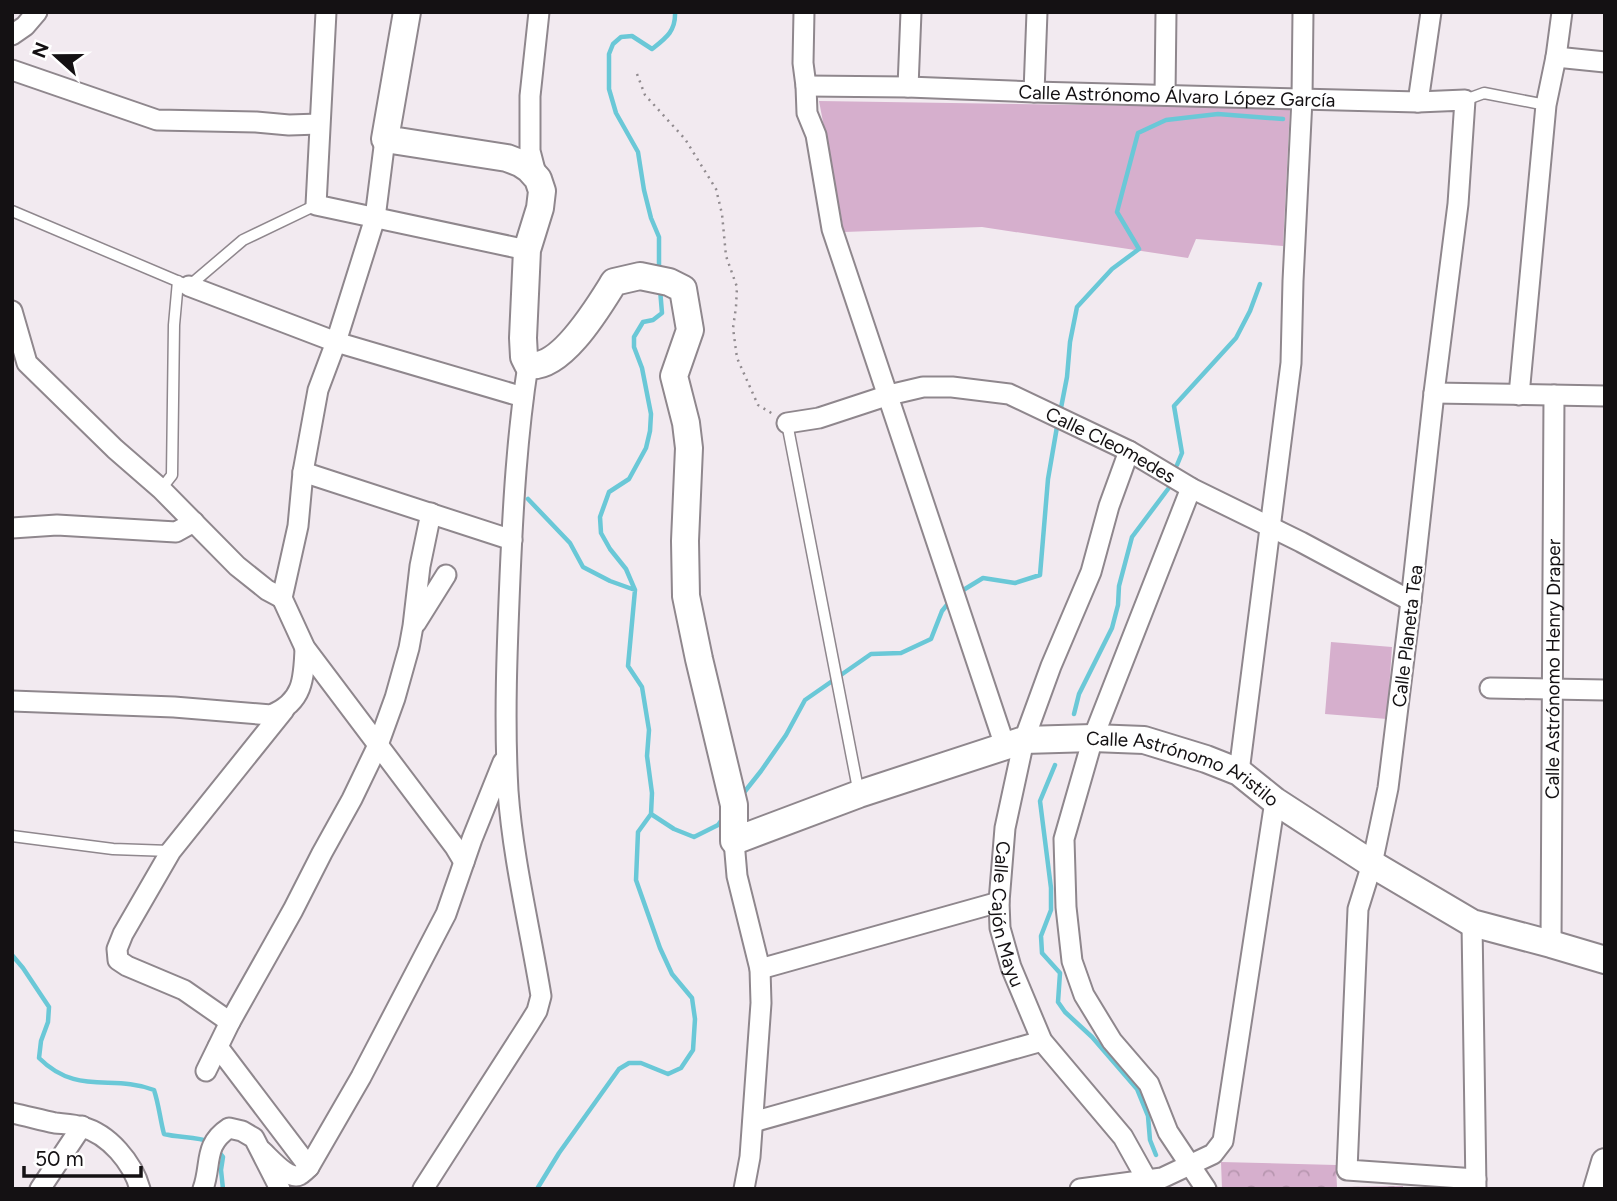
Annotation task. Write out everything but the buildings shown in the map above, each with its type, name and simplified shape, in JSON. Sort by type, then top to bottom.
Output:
[{"type":"street","points":[[12,35],[37,12]]},
{"type":"street","points":[[326,12],[316,205],[527,250]]},
{"type":"street","points":[[282,598],[298,526],[303,472],[318,390],[336,342],[374,218],[407,12]]},
{"type":"street","points":[[423,1189],[533,1018],[541,996],[508,792],[507,750],[507,652],[512,540],[528,365],[524,357],[523,338],[527,250],[540,208],[542,191],[530,150],[530,96],[539,12]]},
{"type":"street","points":[[804,12],[803,64],[807,113],[816,135],[832,229],[1014,743]]},
{"type":"street","points":[[908,87],[911,12]]},
{"type":"street","points":[[1034,92],[1037,12]]},
{"type":"street","points":[[1165,95],[1166,12]]},
{"type":"street","points":[[1239,772],[1291,363],[1303,12]]},
{"type":"street","points":[[1418,102],[1432,12]]},
{"type":"street","points":[[1519,395],[1546,105],[1562,12]]},
{"type":"street","points":[[1556,57],[1605,62]]},
{"type":"street","points":[[12,70],[157,120],[319,124]]},
{"type":"street","name":"Calle Astrónomo Álvaro López García","points":[[806,86],[1418,102],[1465,100]]},
{"type":"street","name":"Calle Planeta Tea","points":[[1465,100],[1458,204],[1388,788],[1372,864],[1358,909],[1348,1170],[1476,1184]]},
{"type":"street","points":[[385,139],[507,158],[520,163],[538,179]]},
{"type":"street","points":[[528,365],[537,367],[548,363],[563,351],[614,282],[640,276],[669,282],[683,289],[690,330],[674,376],[686,423],[689,448],[685,541],[686,596],[734,805],[737,876],[760,970],[761,1003],[753,1122],[744,1189]]},
{"type":"street","points":[[184,283],[336,342],[523,397]]},
{"type":"street","points":[[12,311],[20,365],[161,489],[237,566],[267,590],[282,598],[305,648],[464,862]]},
{"type":"street","name":"Calle Cleomedes","points":[[788,423],[819,418],[923,387],[952,387],[1009,394],[1129,451],[1191,488],[1301,541],[1411,601]]},
{"type":"street","points":[[1434,393],[1605,396]]},
{"type":"street","name":"Calle Astrónomo Henry Draper","points":[[1551,944],[1554,395]]},
{"type":"street","name":"Calle Cajón Mayu","points":[[1129,451],[1109,506],[1091,572],[1051,666],[1014,743],[999,902],[1000,928],[1012,967],[1042,1041],[1123,1138],[1149,1184]]},
{"type":"street","points":[[303,472],[512,540]]},
{"type":"street","points":[[1191,488],[1093,738],[1064,839],[1066,907],[1072,961],[1084,995],[1112,1041],[1149,1084],[1168,1132],[1206,1189]]},
{"type":"street","points":[[206,1071],[352,799],[378,745],[396,698],[413,626],[420,566],[431,513]]},
{"type":"street","points":[[12,528],[57,525],[176,532],[194,522]]},
{"type":"street","points":[[413,626],[446,575]]},
{"type":"street","points":[[230,1022],[184,990],[127,966],[118,960],[117,949],[122,934],[171,851],[284,710],[295,700],[303,682],[305,648]]},
{"type":"street","points":[[1490,688],[1605,690]]},
{"type":"street","points":[[12,701],[174,707],[271,715],[284,710]]},
{"type":"street","name":"Calle Astrónomo Aristilo","points":[[734,841],[859,794],[1014,743],[1093,738],[1144,740],[1239,772],[1275,801],[1372,864],[1472,923],[1605,960]]},
{"type":"street","points":[[262,1151],[294,1176],[300,1175],[309,1167],[361,1077],[446,914],[507,750]]},
{"type":"street","points":[[1080,1189],[1149,1184],[1213,1154],[1223,1141],[1275,801]]},
{"type":"street","points":[[441,829],[456,834],[465,832],[480,821]]},
{"type":"street","points":[[760,970],[999,902]]},
{"type":"street","points":[[1472,923],[1476,1184]]},
{"type":"street","points":[[753,1122],[1042,1041]]},
{"type":"street","points":[[218,1047],[309,1167]]},
{"type":"street","points":[[12,1113],[82,1126],[96,1132],[112,1145],[133,1170],[140,1189]]},
{"type":"street","points":[[40,1189],[82,1126]]},
{"type":"street","points":[[203,1189],[208,1158],[219,1135],[229,1128],[254,1138],[280,1189]]},
{"type":"street","points":[[1597,1189],[1605,1162]]},
{"type":"lane","name":"Calle Astrónomo Álvaro López García","points":[[1465,100],[1484,93],[1546,105]]},
{"type":"lane","points":[[161,489],[172,475],[174,325],[184,283],[243,240],[316,205]]},
{"type":"lane","points":[[12,211],[184,283]]},
{"type":"lane","points":[[788,423],[859,794]]},
{"type":"lane","points":[[12,836],[113,849],[171,851]]},
{"type":"path","points":[[636,74],[645,95],[685,139],[716,189],[722,214],[726,256],[737,287],[733,328],[737,358],[758,405],[788,423]]},
{"type":"green space","points":[[819,101],[1290,108],[1283,246],[1196,239],[1188,258],[982,227],[844,232]]},
{"type":"green space","points":[[1331,642],[1392,647],[1387,719],[1325,714]]},
{"type":"green space","points":[[1221,1162],[1336,1165],[1337,1187],[1403,1186],[1403,1189],[1222,1189]]},
{"type":"waterway","points":[[659,270],[659,237],[644,190],[638,152],[616,113],[609,89],[609,54],[613,44],[621,37],[632,36],[652,49],[672,29],[675,12]]},
{"type":"waterway","points":[[1060,413],[1077,307],[1112,269],[1139,249],[1117,212],[1138,133],[1166,120],[1218,114],[1283,119]]},
{"type":"waterway","points":[[1177,465],[1182,453],[1174,406],[1236,338],[1260,284]]},
{"type":"waterway","points":[[537,1189],[559,1153],[619,1069],[629,1063],[641,1063],[668,1074],[681,1068],[693,1050],[695,1019],[692,998],[672,974],[636,880],[638,832],[651,814],[652,793],[647,756],[649,730],[642,687],[628,666],[635,590],[626,569],[601,533],[600,517],[609,492],[629,479],[646,448],[651,414],[642,368],[634,347],[634,337],[643,322],[653,320],[662,313],[660,289]]},
{"type":"waterway","points":[[960,592],[983,578],[1015,583],[1040,575],[1048,479],[1058,421]]},
{"type":"waterway","points":[[1074,714],[1079,694],[1112,628],[1118,605],[1119,586],[1132,537],[1168,489]]},
{"type":"waterway","points":[[528,499],[570,543],[583,567],[635,590]]},
{"type":"waterway","points":[[742,795],[786,735],[805,700],[871,654],[901,653],[931,639],[942,611],[951,600]]},
{"type":"waterway","points":[[1055,765],[1040,801],[1051,888],[1051,910],[1041,936],[1042,953],[1060,973],[1058,1002],[1137,1089],[1148,1116],[1150,1140],[1156,1155]]},
{"type":"waterway","points":[[651,814],[674,829],[694,837],[718,825],[723,818]]},
{"type":"waterway","points":[[12,955],[49,1007],[39,1058],[53,1070],[81,1081],[124,1084],[154,1090],[164,1134],[210,1142]]},
{"type":"waterway","points":[[218,1151],[223,1157],[223,1189]]}]
